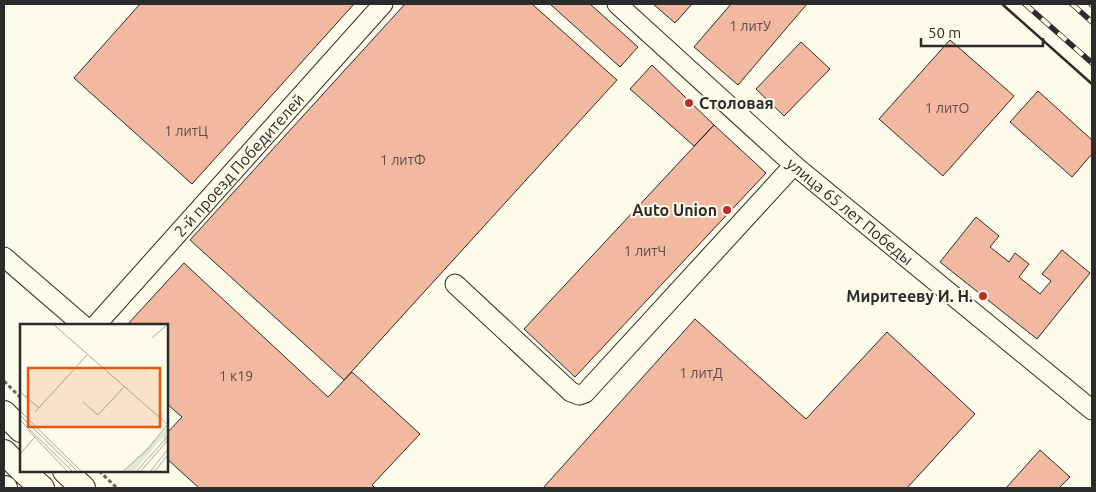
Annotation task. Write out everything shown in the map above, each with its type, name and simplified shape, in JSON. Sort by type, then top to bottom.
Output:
[{"type":"main road","points":[[4,413],[20,429]]},
{"type":"main road","points":[[4,452],[20,468]]},
{"type":"main road","points":[[24,472],[42,488]]},
{"type":"main road","points":[[65,472],[83,488]]},
{"type":"street","name":"2-й проезд Победителей","points":[[97,324],[383,4]]},
{"type":"street","name":"улица 65 лет Победы","points":[[617,4],[794,165],[1092,410]]},
{"type":"street","points":[[455,284],[571,392],[579,395],[585,393],[794,165]]},
{"type":"street","points":[[4,257],[82,324]]},
{"type":"path","points":[[4,382],[20,397]]},
{"type":"path","points":[[99,472],[117,488]]},
{"type":"building","points":[[140,4],[354,4],[192,184],[74,78]]},
{"type":"building","points":[[405,4],[532,4],[617,80],[344,380],[190,240]]},
{"type":"building","points":[[550,4],[590,4],[638,47],[620,67]]},
{"type":"building","points":[[653,4],[692,4],[675,23]]},
{"type":"building","points":[[731,4],[807,4],[738,85],[694,47]]},
{"type":"building","points":[[950,40],[1014,96],[943,176],[879,119]]},
{"type":"building","points":[[801,42],[830,69],[784,116],[756,89]]},
{"type":"building","points":[[652,65],[714,125],[694,146],[630,89]]},
{"type":"building","points":[[1038,91],[1092,140],[1092,154],[1072,177],[1010,122]]},
{"type":"building","points":[[714,125],[766,173],[575,377],[524,329]]},
{"type":"building","points":[[976,217],[999,236],[990,247],[1009,262],[1015,253],[1029,264],[1019,277],[1040,294],[1051,281],[1042,274],[1062,250],[1090,273],[1037,339],[940,262]]},
{"type":"building","points":[[184,263],[328,397],[352,372],[420,434],[372,485],[375,488],[199,488],[168,460],[168,432],[182,417],[168,405],[168,324],[128,324]]},
{"type":"building","points":[[695,319],[806,419],[887,332],[975,414],[907,488],[543,488]]},
{"type":"building","points":[[1040,450],[1070,477],[1059,488],[1006,488]]},
{"type":"railway","points":[[1025,4],[1092,63]]},
{"type":"railway","points":[[1072,4],[1092,22]]},
{"type":"wall","points":[[1002,4],[1092,84]]},
{"type":"place","name":"Столовая","points":[[689,103]]},
{"type":"place","name":"Auto Union","points":[[727,210]]},
{"type":"place","name":"Миритееву И. Н.","points":[[983,296]]}]
